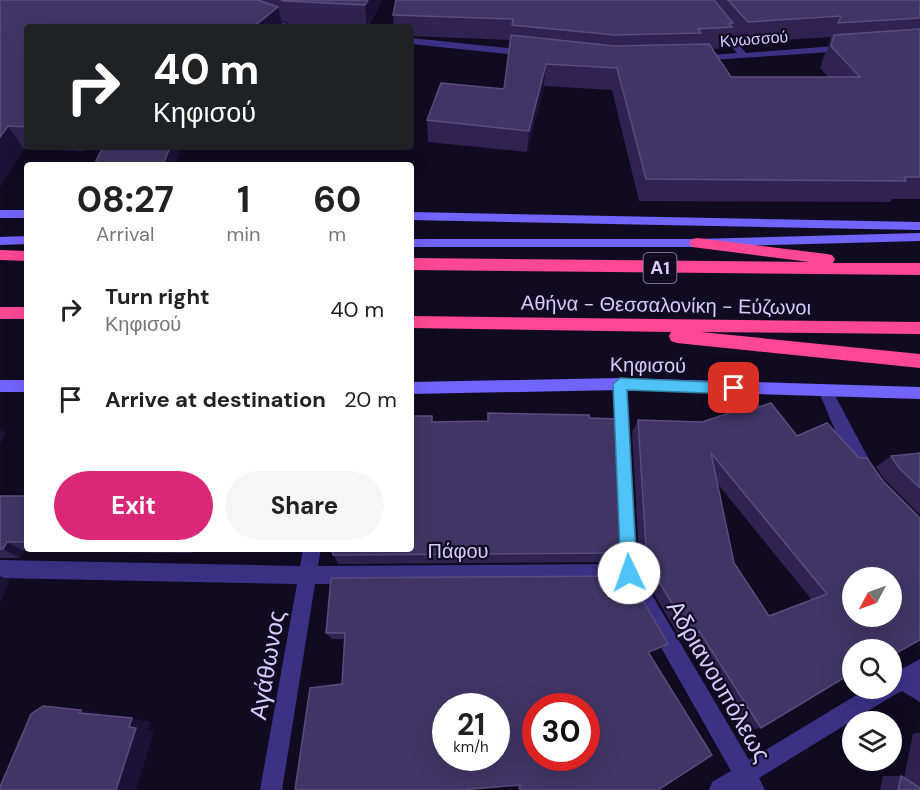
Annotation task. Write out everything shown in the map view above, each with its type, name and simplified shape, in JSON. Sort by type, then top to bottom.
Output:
[{"type":"highway","points":[[697,243],[914,269]]},
{"type":"highway","points":[[0,255],[24,256]]},
{"type":"highway","name":"Αθήνα - Θεσσαλονίκη - Εύζωνοι","points":[[414,264],[914,269]]},
{"type":"highway","points":[[0,313],[24,313]]},
{"type":"highway","name":"Αθήνα - Θεσσαλονίκη - Εύζωνοι","points":[[414,322],[920,328]]},
{"type":"highway","points":[[568,325],[920,361]]},
{"type":"main road","points":[[0,214],[24,214]]},
{"type":"main road","points":[[414,216],[920,226]]},
{"type":"main road","points":[[414,243],[697,243],[920,237]]},
{"type":"main road","points":[[0,241],[24,240]]},
{"type":"main road","name":"Κηφισού","points":[[414,388],[620,384],[826,392],[920,393]]},
{"type":"main road","points":[[0,386],[24,386]]},
{"type":"street","points":[[696,0],[743,55]]},
{"type":"street","points":[[252,15],[279,24]]},
{"type":"street","points":[[414,41],[539,54]]},
{"type":"street","name":"Κνωσσού","points":[[690,60],[862,47]]},
{"type":"street","name":"Αδριανουπόλεως","points":[[620,384],[629,573],[750,783]]},
{"type":"street","points":[[826,392],[858,460],[876,485]]},
{"type":"street","name":"Αγάθωνος","points":[[271,790],[312,552]]},
{"type":"street","name":"Πάφου","points":[[0,569],[308,575],[629,573]]},
{"type":"street","points":[[902,680],[920,669]]},
{"type":"street","points":[[902,687],[920,692]]},
{"type":"street","points":[[720,790],[750,783],[873,699]]},
{"type":"street","points":[[750,783],[769,790]]},
{"type":"building","points":[[0,0],[258,0],[278,7],[257,24],[24,24],[24,127],[8,126],[0,137]]},
{"type":"building","points":[[281,0],[368,0],[365,5]]},
{"type":"building","points":[[396,0],[714,0],[733,23],[729,23],[732,27],[698,29],[701,33],[615,35],[512,25],[513,19],[393,15]]},
{"type":"building","points":[[728,0],[920,0],[920,18],[838,23],[841,16],[748,22]]},
{"type":"building","points":[[920,29],[920,177],[904,177],[906,181],[646,179],[617,68],[546,64],[529,131],[427,120],[441,83],[504,89],[511,35],[614,46],[709,44],[731,77],[860,77],[831,46],[834,35]]},
{"type":"building","points":[[102,150],[169,150],[164,162],[96,162]]},
{"type":"building","points":[[771,403],[797,436],[827,423],[859,458],[867,458],[883,481],[920,518],[920,640],[902,650],[902,639],[842,639],[842,679],[761,728],[699,631],[691,635],[647,562],[638,420],[702,422],[757,404],[759,407]],"holes":[[[711,453],[827,594],[769,616],[734,563]]]},
{"type":"building","points":[[488,413],[589,415],[590,418],[618,419],[624,553],[333,555],[332,552],[414,552],[414,416],[432,416],[432,422],[488,421]]},
{"type":"building","points":[[920,453],[920,488],[899,468],[891,456]]},
{"type":"building","points":[[0,496],[24,496],[24,542],[7,542],[3,549],[0,549]]},
{"type":"building","points":[[629,576],[668,644],[648,652],[712,755],[658,790],[520,790],[520,785],[460,790],[295,790],[310,688],[342,684],[345,633],[326,633],[331,578]]},
{"type":"building","points":[[43,706],[81,710],[79,713],[132,718],[129,727],[136,728],[116,790],[0,790],[31,714]]},
{"type":"building","points":[[901,776],[920,788],[920,790],[898,790]]},
{"type":"route","points":[[629,573],[620,384],[734,388]]}]
